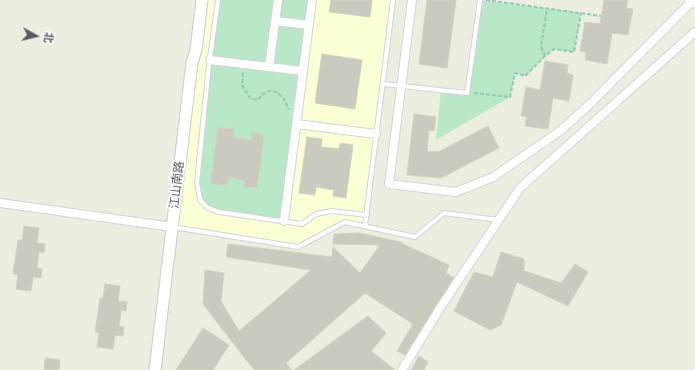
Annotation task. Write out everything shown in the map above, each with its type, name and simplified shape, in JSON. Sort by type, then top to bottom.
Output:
[{"type":"street","name":"江山南路","points":[[154,370],[173,227],[192,63],[196,50],[202,0]]},
{"type":"street","points":[[269,67],[278,0]]},
{"type":"street","points":[[284,221],[312,0]]},
{"type":"street","points":[[412,0],[389,184],[456,192],[493,177],[560,132],[589,105],[691,2]]},
{"type":"street","points":[[275,21],[309,25]]},
{"type":"street","points":[[402,370],[442,305],[520,188],[695,32]]},
{"type":"street","points":[[210,60],[303,71]]},
{"type":"street","points":[[296,124],[376,134]]},
{"type":"street","points":[[0,203],[173,227]]},
{"type":"lane","points":[[218,0],[197,182],[200,200],[208,208],[218,212],[302,224],[316,214],[332,211],[366,214]]},
{"type":"lane","points":[[365,226],[393,0]]},
{"type":"lane","points":[[383,84],[467,93],[480,0]]},
{"type":"lane","points":[[173,227],[298,247],[345,222],[415,237],[444,213],[498,220]]},
{"type":"path","points":[[485,0],[601,16]]},
{"type":"path","points":[[545,56],[541,47],[547,9]]},
{"type":"path","points":[[467,93],[510,97],[515,73],[525,76],[554,49],[574,52],[581,13]]},
{"type":"path","points":[[246,64],[242,76],[242,85],[250,98],[257,100],[269,91],[278,92],[284,99],[296,124]]},
{"type":"shaded area","points":[[202,0],[393,0],[365,226],[345,222],[298,247],[173,227]]},
{"type":"shaded area","points":[[218,0],[312,0],[284,221],[208,208],[200,200],[197,182]]},
{"type":"shaded area","points":[[480,0],[581,13],[574,52],[554,49],[525,76],[515,73],[510,97],[436,140],[441,90],[467,93]]},
{"type":"building","points":[[331,0],[372,0],[370,17],[329,12]]},
{"type":"building","points":[[427,0],[456,0],[447,68],[419,64]]},
{"type":"building","points":[[604,0],[628,0],[626,8],[633,9],[628,35],[612,33],[607,64],[585,60],[586,52],[580,51],[585,22],[600,24]]},
{"type":"building","points":[[322,54],[362,60],[355,109],[315,103]]},
{"type":"building","points":[[545,61],[568,65],[567,73],[573,75],[569,101],[553,98],[548,129],[525,126],[527,117],[521,116],[526,87],[540,90]]},
{"type":"building","points":[[414,114],[436,117],[434,131],[429,130],[427,151],[438,152],[488,126],[499,148],[441,178],[407,175]]},
{"type":"building","points":[[218,127],[234,129],[233,137],[251,140],[252,133],[264,135],[257,188],[244,187],[245,180],[228,177],[227,185],[211,183]]},
{"type":"building","points":[[307,137],[322,139],[321,147],[339,149],[340,143],[353,145],[346,198],[333,196],[334,190],[316,187],[315,195],[299,193]]},
{"type":"building","points":[[24,226],[39,228],[37,243],[45,244],[44,253],[39,252],[37,268],[42,269],[41,278],[33,277],[31,291],[16,289],[18,275],[13,274],[18,240],[22,240]]},
{"type":"building","points":[[359,233],[401,242],[449,265],[446,273],[454,278],[405,355],[397,351],[413,324],[365,293],[286,363],[292,370],[255,370],[203,304],[205,270],[224,273],[221,301],[239,331],[311,270],[226,257],[228,244],[332,257],[333,247],[360,273],[380,245],[333,244],[334,234]]},
{"type":"building","points":[[501,252],[524,259],[524,271],[561,283],[575,264],[588,272],[568,306],[517,282],[501,325],[490,330],[454,311],[474,272],[493,277]]},
{"type":"building","points":[[105,284],[120,286],[118,301],[127,302],[126,311],[121,310],[119,326],[124,327],[123,336],[115,335],[113,349],[97,347],[99,333],[95,332],[100,298],[103,298]]},
{"type":"building","points":[[368,316],[386,333],[371,351],[395,370],[294,370]]},
{"type":"building","points":[[203,328],[229,345],[213,370],[176,370]]},
{"type":"building","points":[[419,356],[428,362],[424,370],[411,370]]},
{"type":"building","points":[[45,358],[60,360],[59,370],[44,370]]}]
